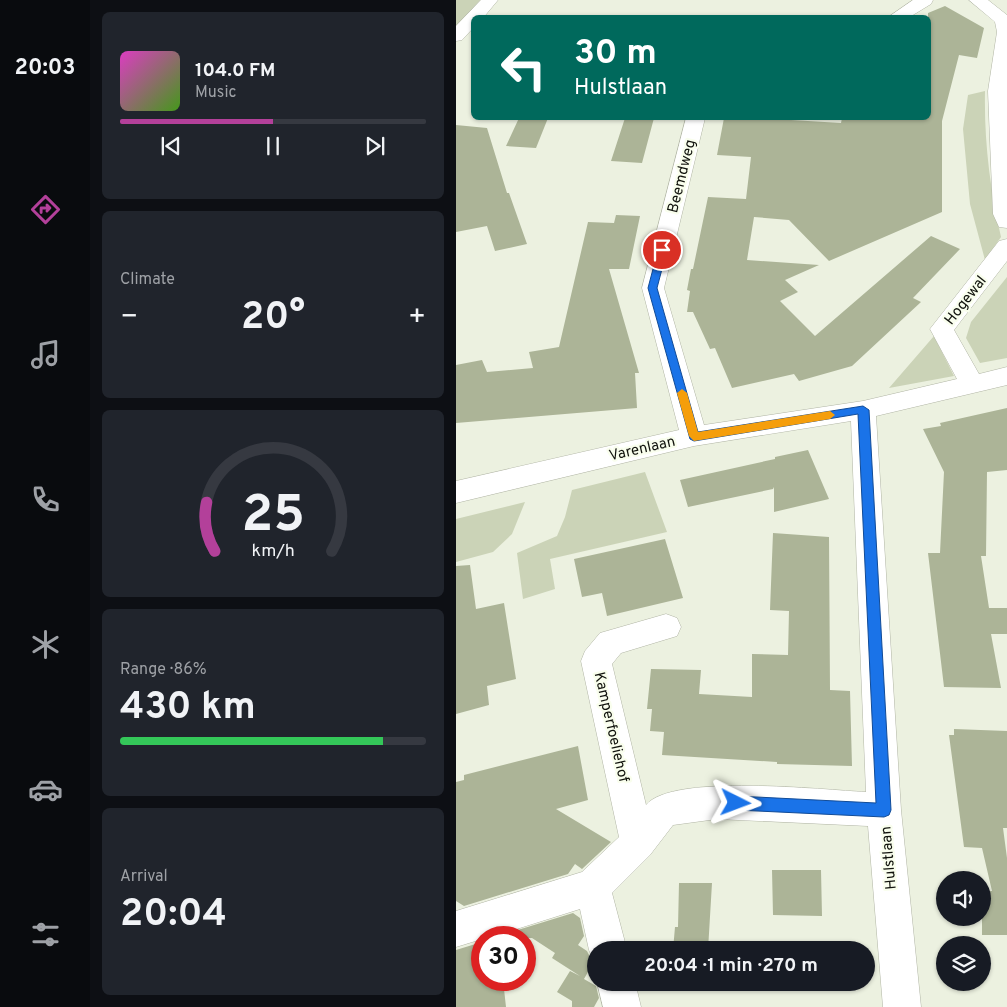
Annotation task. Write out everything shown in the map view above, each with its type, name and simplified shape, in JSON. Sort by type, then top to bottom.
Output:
[{"type":"street","points":[[478,15],[490,0]]},
{"type":"street","points":[[900,15],[925,0]]},
{"type":"street","points":[[977,0],[1003,21],[1006,32],[997,91],[1004,214],[1007,222]]},
{"type":"street","points":[[456,36],[471,23]]},
{"type":"street","name":"Beemdweg","points":[[694,436],[653,288],[695,120]]},
{"type":"street","name":"Hogewal","points":[[972,383],[942,329],[1007,246]]},
{"type":"street","name":"Varenlaan","points":[[456,492],[694,436],[863,410],[1007,376]]},
{"type":"street","name":"Hulstlaan","points":[[863,410],[884,810],[902,1007]]},
{"type":"street","name":"Kamperfoeliehof","points":[[638,843],[596,661],[611,642],[666,627]]},
{"type":"street","points":[[456,929],[593,887],[638,843],[664,810],[717,802],[884,810]]},
{"type":"street","points":[[593,887],[606,941]]},
{"type":"street","points":[[618,991],[622,1007]]},
{"type":"green space","points":[[456,0],[480,0],[456,26]]},
{"type":"green space","points":[[985,91],[988,165],[1001,237],[985,260],[970,204],[963,129],[968,95]]},
{"type":"green space","points":[[1007,277],[1007,358],[980,363],[966,338],[971,322]]},
{"type":"green space","points":[[934,336],[954,376],[889,388]]},
{"type":"green space","points":[[645,472],[667,532],[550,559],[555,589],[523,599],[517,553],[557,536],[565,517],[572,490]]},
{"type":"green space","points":[[525,502],[512,534],[493,552],[456,562],[456,519]]},
{"type":"building","points":[[945,6],[984,28],[977,58],[959,55],[942,121],[942,212],[829,261],[789,220],[754,217],[747,260],[819,265],[785,280],[798,292],[780,301],[815,336],[931,236],[960,249],[913,298],[921,302],[852,366],[799,381],[794,374],[732,388],[715,348],[710,349],[693,312],[687,312],[690,291],[687,290],[708,197],[746,199],[751,157],[717,155],[724,120],[791,120],[841,123],[842,120],[931,120],[931,15],[928,15],[928,13]]},
{"type":"building","points":[[518,120],[547,120],[536,148],[506,146]]},
{"type":"building","points":[[624,120],[653,120],[642,163],[611,161]]},
{"type":"building","points":[[456,125],[487,128],[507,193],[509,193],[527,244],[495,251],[487,226],[456,232]]},
{"type":"building","points":[[616,215],[640,216],[629,269],[609,269],[639,373],[635,373],[637,408],[456,423],[456,365],[482,360],[487,372],[533,368],[529,352],[559,347],[588,222],[614,223]]},
{"type":"building","points":[[1007,408],[1007,470],[987,472],[986,556],[981,556],[989,608],[1007,608],[1007,634],[991,634],[1001,688],[944,687],[928,553],[940,553],[944,472],[923,429],[941,426],[940,423]]},
{"type":"building","points":[[808,450],[829,499],[774,512],[774,487],[773,489],[688,507],[680,480]]},
{"type":"building","points":[[773,533],[829,537],[830,690],[850,691],[852,766],[777,764],[777,762],[662,755],[664,732],[650,731],[652,709],[647,709],[651,669],[701,670],[699,694],[752,697],[752,654],[788,655],[789,611],[770,610]]},
{"type":"building","points":[[665,539],[683,598],[607,616],[602,593],[582,597],[574,559]]},
{"type":"building","points":[[470,565],[476,609],[504,603],[516,679],[487,686],[489,705],[456,714],[456,566]]},
{"type":"building","points":[[954,729],[1007,731],[1007,828],[1003,828],[1007,858],[1007,935],[982,935],[982,926],[991,926],[991,871],[987,871],[982,848],[964,847],[949,735],[954,735]]},
{"type":"building","points":[[578,746],[588,800],[556,809],[611,842],[582,869],[575,864],[568,874],[464,906],[456,901],[456,782],[464,780],[464,775]]},
{"type":"building","points":[[772,870],[821,870],[822,916],[773,915]]},
{"type":"building","points":[[679,883],[712,883],[709,941],[674,941],[675,927],[678,927]]},
{"type":"building","points":[[573,913],[580,918],[584,936],[578,945],[587,951],[587,974],[584,979],[587,981],[587,991],[597,991],[599,998],[594,1007],[572,1007],[572,1001],[557,992],[570,971],[580,976],[552,958],[555,953],[536,941],[536,926],[531,926]]},
{"type":"building","points":[[471,945],[471,991],[504,991],[506,1007],[456,1007],[456,950]]},
{"type":"slow traffic","points":[[682,393],[694,436],[830,415]]},
{"type":"route","points":[[662,250],[653,288],[694,436],[863,410],[884,810],[736,803]]}]
